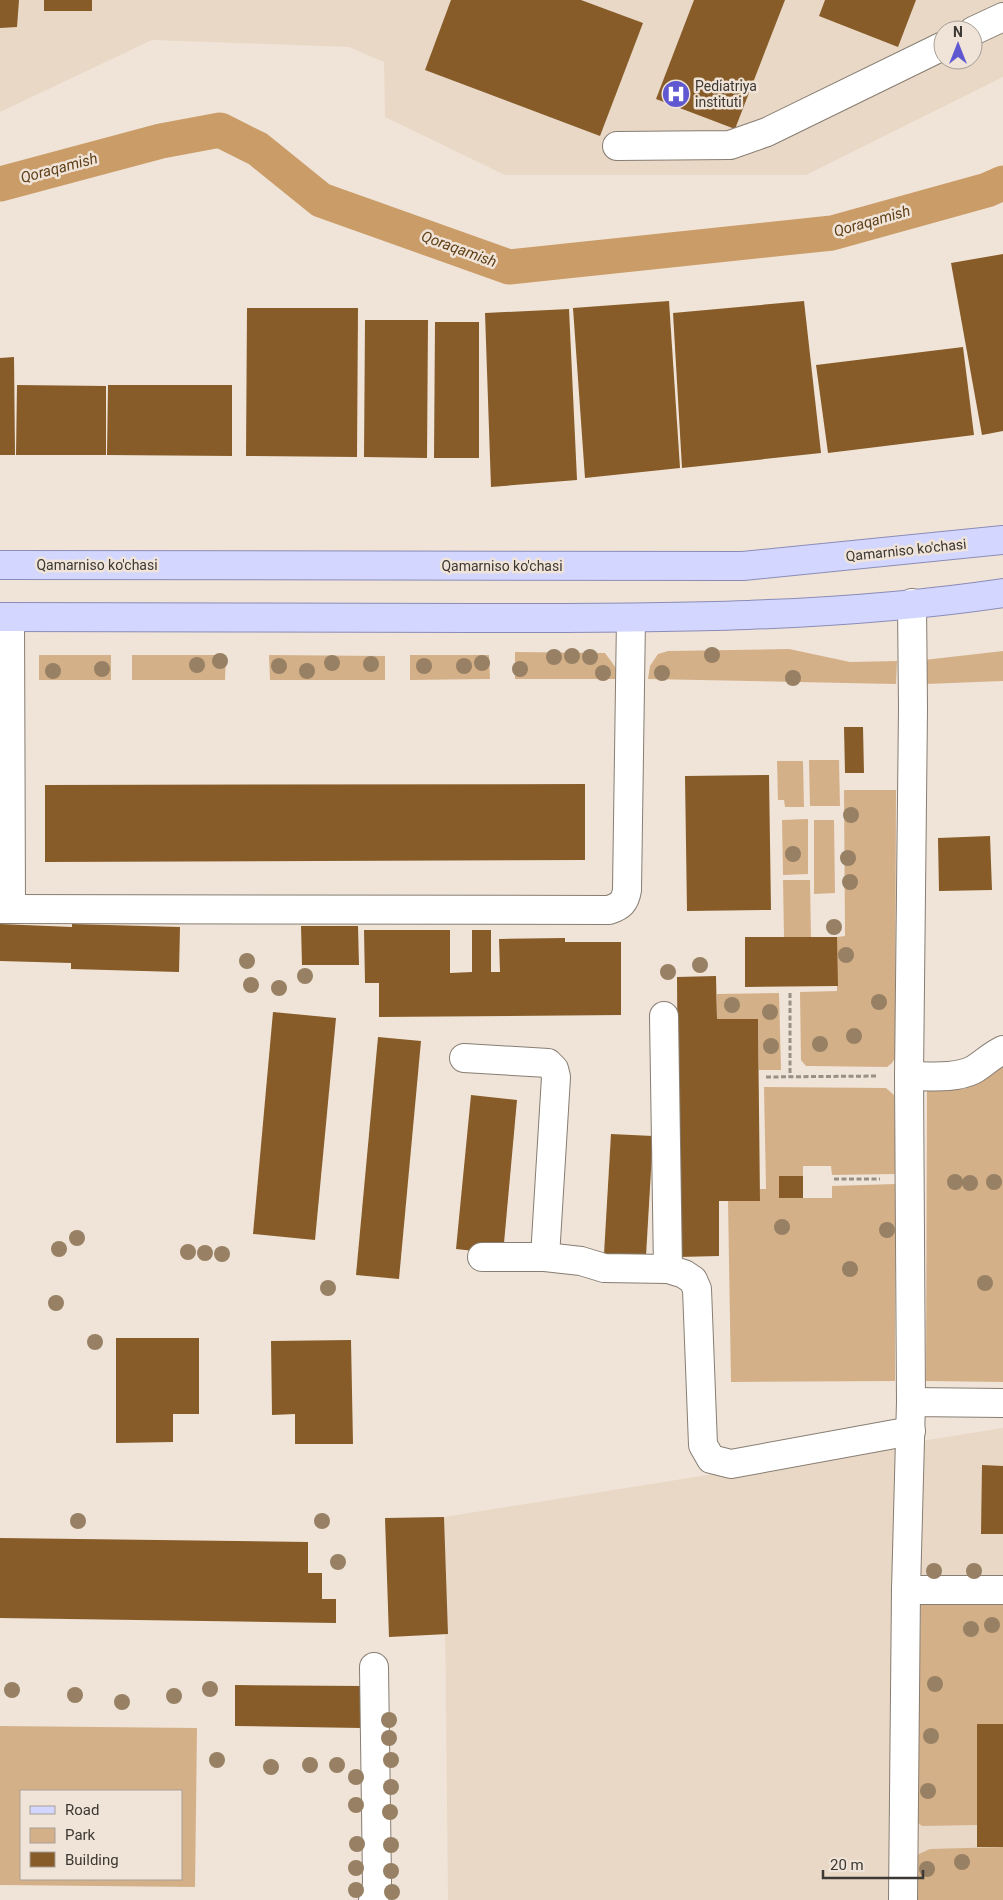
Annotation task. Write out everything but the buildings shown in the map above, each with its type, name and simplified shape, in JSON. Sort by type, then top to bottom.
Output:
[{"type":"main road","name":"Qamarniso ko'chasi","points":[[0,565],[743,566],[1003,540]]},
{"type":"main road","points":[[5,617],[631,618],[764,614],[912,603],[1003,593]]},
{"type":"lane","points":[[983,26],[1003,17]]},
{"type":"lane","points":[[617,146],[730,145],[767,132],[933,51]]},
{"type":"lane","points":[[903,1900],[906,1590],[911,1402],[909,1076],[913,718],[912,603]]},
{"type":"lane","points":[[5,617],[5,909],[609,910],[619,907],[625,900],[626,890],[631,618]]},
{"type":"lane","points":[[664,1016],[668,1269]]},
{"type":"lane","points":[[909,1076],[959,1075],[973,1070],[994,1054],[1003,1050]]},
{"type":"lane","points":[[464,1058],[548,1064],[554,1069],[556,1077],[545,1258]]},
{"type":"lane","points":[[482,1258],[545,1258],[581,1261],[604,1268],[668,1269],[684,1274],[692,1280],[697,1289],[703,1445],[711,1459],[731,1464],[910,1432]]},
{"type":"lane","points":[[911,1402],[1003,1403]]},
{"type":"lane","points":[[906,1590],[1003,1590]]},
{"type":"lane","points":[[373,1900],[377,1882],[374,1667]]},
{"type":"path","points":[[790,993],[790,1077]]},
{"type":"path","points":[[766,1077],[909,1076]]},
{"type":"path","points":[[834,1179],[910,1178]]},
{"type":"shaded area","name":"Pediatriya instituti","points":[[0,0],[1003,0],[1003,77],[806,175],[505,175],[385,117],[384,62],[349,47],[152,40],[0,112]]},
{"type":"shaded area","points":[[1003,1428],[1003,1900],[448,1900],[444,1517]]},
{"type":"green space","points":[[789,649],[850,662],[897,661],[896,684],[648,679],[650,666],[658,654],[668,651]]},
{"type":"green space","points":[[1003,651],[1003,681],[925,684],[924,660]]},
{"type":"green space","points":[[515,652],[605,653],[624,679],[515,679]]},
{"type":"green space","points":[[39,655],[111,655],[111,680],[39,680]]},
{"type":"green space","points":[[132,655],[226,655],[225,680],[132,680]]},
{"type":"green space","points":[[269,655],[385,656],[385,680],[270,680]]},
{"type":"green space","points":[[410,655],[489,655],[490,679],[410,680]]},
{"type":"green space","points":[[809,760],[839,760],[840,806],[810,806]]},
{"type":"green space","points":[[777,761],[803,761],[804,807],[785,807],[784,800],[778,800]]},
{"type":"green space","points":[[844,790],[896,790],[895,1058],[887,1067],[806,1066],[801,1060],[800,992],[837,991],[837,937],[845,936]]},
{"type":"green space","points":[[808,819],[808,874],[783,875],[782,820]]},
{"type":"green space","points":[[814,820],[834,820],[835,893],[814,894]]},
{"type":"green space","points":[[783,880],[810,880],[811,937],[784,937]]},
{"type":"green space","points":[[779,993],[781,1070],[759,1070],[758,1019],[717,1019],[717,994]]},
{"type":"green space","points":[[1003,1066],[1003,1382],[926,1381],[927,1088],[964,1089]]},
{"type":"green space","points":[[764,1087],[886,1088],[894,1095],[896,1174],[832,1175],[831,1166],[803,1166],[803,1176],[779,1176],[780,1198],[832,1198],[832,1186],[895,1184],[895,1381],[731,1382],[728,1201],[760,1201],[760,1189],[766,1189]]},
{"type":"green space","points":[[921,1604],[1003,1604],[1003,1724],[977,1724],[977,1825],[922,1826],[916,1821]]},
{"type":"green space","points":[[0,1726],[197,1728],[195,1887],[0,1885]]},
{"type":"green space","points":[[1003,1847],[1003,1900],[916,1900],[916,1858],[919,1854],[930,1849]]},
{"type":"waterway","name":"Qoraqamish","points":[[0,184],[161,141],[220,130],[258,149],[321,200],[509,267],[832,233],[987,190],[1003,183]]},
{"type":"place","name":"Pediatriya instituti","points":[[676,94]]}]
